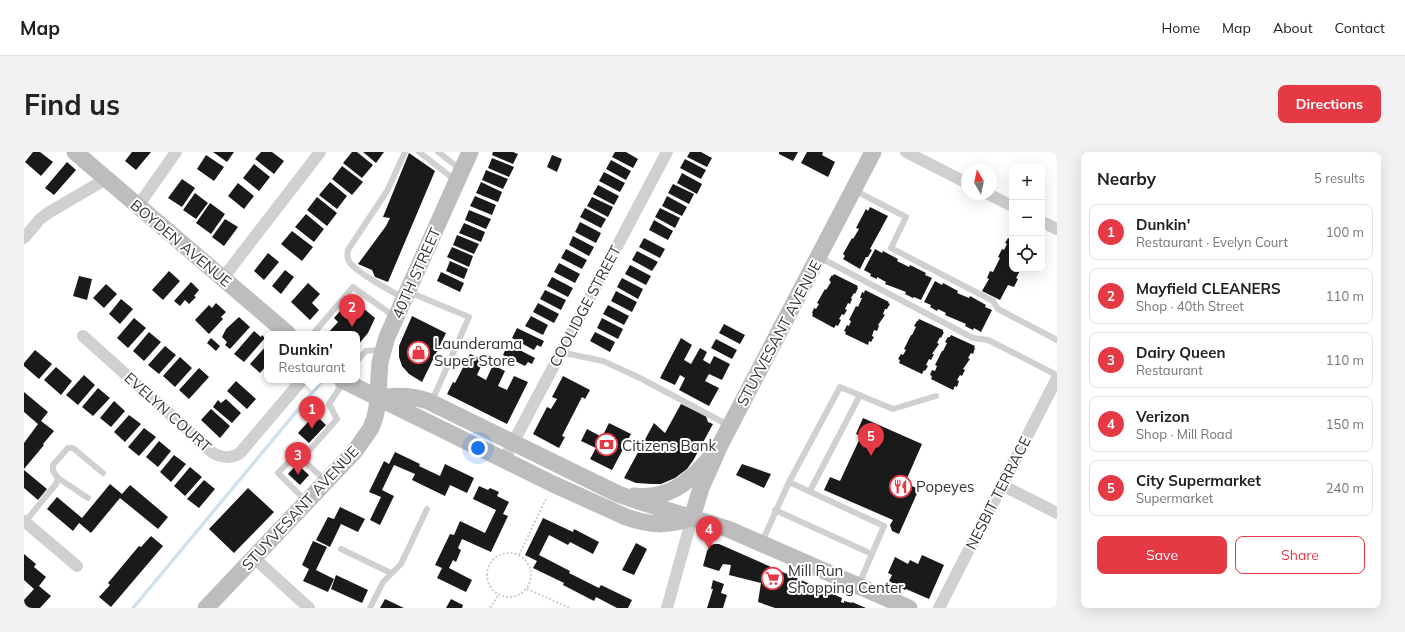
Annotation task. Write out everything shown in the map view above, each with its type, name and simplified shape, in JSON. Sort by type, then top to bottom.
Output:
[{"type":"main road","name":"BOYDEN AVENUE","points":[[75,152],[285,331]]},
{"type":"main road","name":"40TH STREET","points":[[378,398],[380,362],[383,350],[470,152]]},
{"type":"main road","name":"STUYVESANT AVENUE","points":[[692,518],[701,488],[720,445],[874,152]]},
{"type":"main road","points":[[347,383],[613,512],[639,521],[669,524],[692,518]]},
{"type":"main road","points":[[378,398],[407,395],[432,403],[618,494],[728,529],[909,608]]},
{"type":"main road","name":"STUYVESANT AVENUE","points":[[206,608],[355,451],[371,428],[378,398]]},
{"type":"main road","points":[[618,494],[641,497],[662,494],[674,490],[692,478],[720,445]]},
{"type":"street","points":[[138,206],[176,152]]},
{"type":"street","points":[[223,278],[320,152]]},
{"type":"street","name":"COOLIDGE STREET","points":[[504,460],[666,152]]},
{"type":"street","points":[[906,152],[961,180]]},
{"type":"street","points":[[24,238],[40,219],[48,213],[106,179]]},
{"type":"street","points":[[997,198],[1009,204]]},
{"type":"street","points":[[1045,223],[1057,229]]},
{"type":"street","name":"EVELYN COURT","points":[[83,336],[213,453],[227,458],[240,453],[299,383]]},
{"type":"street","name":"NESBIT TERRACE","points":[[939,608],[1057,378]]},
{"type":"street","points":[[1002,485],[1057,513]]},
{"type":"street","points":[[667,608],[692,518]]},
{"type":"street","points":[[24,522],[77,566]]},
{"type":"street","points":[[254,558],[309,608]]},
{"type":"lane","points":[[405,152],[387,191],[348,250],[347,254],[350,263],[356,270],[406,295],[469,317],[432,403]]},
{"type":"lane","points":[[419,152],[459,176]]},
{"type":"lane","points":[[438,152],[459,176]]},
{"type":"lane","points":[[854,190],[906,217],[891,248],[993,301],[998,309],[1057,340]]},
{"type":"lane","points":[[819,257],[973,338],[988,340],[1057,375]]},
{"type":"lane","points":[[316,331],[353,287],[396,318]]},
{"type":"lane","points":[[360,358],[366,351],[383,350]]},
{"type":"lane","points":[[560,352],[603,361],[640,378],[730,426]]},
{"type":"lane","points":[[302,459],[337,419],[329,404],[342,383]]},
{"type":"lane","points":[[761,543],[789,482],[840,387],[893,409],[936,396]]},
{"type":"lane","points":[[810,491],[860,395]]},
{"type":"lane","points":[[88,498],[58,478],[52,471],[53,465],[68,448],[73,448],[102,473]]},
{"type":"lane","points":[[307,502],[278,473],[296,454],[326,481]]},
{"type":"lane","points":[[24,522],[56,484],[58,478]]},
{"type":"lane","points":[[789,482],[884,526],[858,586]]},
{"type":"lane","points":[[370,608],[379,589],[390,573],[401,564],[427,509]]},
{"type":"lane","points":[[775,510],[872,554]]},
{"type":"lane","points":[[342,549],[390,573]]},
{"type":"path","points":[[519,555],[553,484]]},
{"type":"path","points":[[506,553],[519,555],[529,565],[531,572],[530,583],[522,594],[508,598],[499,594],[491,587],[487,574],[492,561],[499,555],[506,553]]},
{"type":"path","points":[[527,589],[570,608]]},
{"type":"path","points":[[490,608],[499,594]]},
{"type":"building","points":[[33,152],[40,152],[53,162],[41,176],[25,162]]},
{"type":"building","points":[[132,152],[151,152],[136,170],[125,161]]},
{"type":"building","points":[[213,152],[234,152],[227,162]]},
{"type":"building","points":[[261,152],[272,152],[284,161],[274,174],[255,159]]},
{"type":"building","points":[[352,152],[357,152],[373,165],[362,178],[343,163]]},
{"type":"building","points":[[363,152],[384,152],[376,163]]},
{"type":"building","points":[[493,152],[513,152],[518,154],[513,164],[492,155]]},
{"type":"building","points":[[615,152],[626,152],[638,159],[633,168],[612,157]]},
{"type":"building","points":[[690,152],[701,152],[712,158],[707,167],[687,157]]},
{"type":"building","points":[[779,152],[798,152],[793,161],[779,154]]},
{"type":"building","points":[[807,152],[823,152],[822,155],[835,162],[828,177],[801,163]]},
{"type":"building","points":[[409,153],[435,171],[388,282],[375,277],[372,270],[358,264],[386,226],[390,218],[383,217]]},
{"type":"building","points":[[206,155],[224,167],[214,181],[197,169]]},
{"type":"building","points":[[552,155],[562,159],[557,172],[547,167]]},
{"type":"building","points":[[492,158],[514,167],[509,177],[488,168]]},
{"type":"building","points":[[685,159],[706,170],[701,179],[680,168]]},
{"type":"building","points":[[611,160],[631,171],[626,180],[606,169]]},
{"type":"building","points":[[67,162],[76,170],[54,195],[45,188]]},
{"type":"building","points":[[254,164],[270,177],[259,191],[243,178]]},
{"type":"building","points":[[342,166],[363,182],[352,195],[332,179]]},
{"type":"building","points":[[486,170],[508,179],[503,189],[482,180]]},
{"type":"building","points":[[604,172],[625,183],[620,192],[599,181]]},
{"type":"building","points":[[682,173],[702,184],[697,194],[677,183]]},
{"type":"building","points":[[182,179],[195,188],[182,207],[168,198]]},
{"type":"building","points":[[330,182],[347,196],[337,209],[319,195]]},
{"type":"building","points":[[481,182],[502,192],[498,202],[476,193]]},
{"type":"building","points":[[238,183],[254,196],[244,209],[228,196]]},
{"type":"building","points":[[673,184],[694,194],[689,204],[668,193]]},
{"type":"building","points":[[598,185],[619,196],[614,205],[593,194]]},
{"type":"building","points":[[195,193],[208,203],[196,219],[183,210]]},
{"type":"building","points":[[475,196],[496,205],[492,215],[470,206]]},
{"type":"building","points":[[667,196],[687,207],[682,216],[662,206]]},
{"type":"building","points":[[317,197],[337,213],[327,226],[307,210]]},
{"type":"building","points":[[592,197],[613,207],[608,217],[587,206]]},
{"type":"building","points":[[210,203],[225,214],[211,234],[196,223]]},
{"type":"building","points":[[870,207],[888,216],[870,249],[872,250],[868,257],[866,257],[860,269],[843,259],[845,256],[843,254],[859,229],[856,228],[866,209],[868,211]]},
{"type":"building","points":[[585,208],[606,219],[601,228],[580,217]]},
{"type":"building","points":[[660,208],[680,218],[675,228],[655,217]]},
{"type":"building","points":[[469,210],[491,219],[486,229],[465,220]]},
{"type":"building","points":[[306,214],[324,229],[314,242],[295,227]]},
{"type":"building","points":[[225,219],[238,227],[224,246],[212,237]]},
{"type":"building","points":[[654,220],[673,231],[668,240],[649,230]]},
{"type":"building","points":[[580,222],[601,233],[596,243],[575,232]]},
{"type":"building","points":[[464,223],[485,232],[481,242],[459,233]]},
{"type":"building","points":[[292,231],[313,247],[302,261],[281,244]]},
{"type":"building","points":[[457,235],[479,244],[474,254],[453,245]]},
{"type":"building","points":[[573,236],[594,247],[589,256],[569,245]]},
{"type":"building","points":[[644,238],[665,249],[660,258],[639,247]]},
{"type":"building","points":[[1008,238],[1009,272],[1019,272],[1014,287],[1008,285],[1000,300],[982,291],[989,279],[987,278],[990,271],[993,272],[1000,258],[998,257],[1002,249],[1004,250],[1007,244],[1005,243]]},
{"type":"building","points":[[452,247],[473,256],[469,267],[447,257]]},
{"type":"building","points":[[566,249],[587,260],[582,269],[561,258]]},
{"type":"building","points":[[875,249],[882,253],[883,251],[898,259],[897,261],[909,267],[910,265],[926,273],[925,275],[932,278],[921,300],[914,297],[913,298],[905,294],[906,292],[885,284],[886,282],[877,277],[877,279],[870,276],[871,274],[864,270]]},
{"type":"building","points":[[637,251],[658,262],[652,271],[632,260]]},
{"type":"building","points":[[268,253],[279,262],[264,280],[254,271]]},
{"type":"building","points":[[450,261],[468,269],[464,279],[446,271]]},
{"type":"building","points":[[559,263],[580,274],[575,283],[554,272]]},
{"type":"building","points":[[630,265],[651,276],[646,285],[625,274]]},
{"type":"building","points":[[285,270],[294,277],[281,294],[272,286]]},
{"type":"building","points":[[169,271],[180,281],[163,300],[152,290]]},
{"type":"building","points":[[441,272],[464,283],[460,292],[437,281]]},
{"type":"building","points":[[834,274],[858,286],[858,288],[851,298],[850,304],[848,303],[845,309],[847,310],[844,315],[842,314],[839,319],[841,320],[838,326],[836,325],[834,328],[812,316],[812,313],[814,308],[816,309],[819,304],[817,303],[831,282],[829,280]]},
{"type":"building","points":[[79,276],[92,279],[87,300],[73,296]]},
{"type":"building","points":[[552,277],[573,288],[568,297],[547,286]]},
{"type":"building","points":[[622,278],[643,289],[638,299],[617,287]]},
{"type":"building","points":[[935,281],[942,285],[943,283],[958,291],[957,293],[969,298],[970,296],[986,305],[985,307],[992,310],[981,332],[974,328],[973,330],[965,326],[966,324],[945,315],[946,313],[938,309],[937,311],[930,307],[931,305],[924,302]]},
{"type":"building","points":[[191,282],[199,290],[194,296],[196,297],[189,304],[185,300],[180,306],[174,301]]},
{"type":"building","points":[[308,283],[320,294],[312,303],[319,310],[310,320],[291,302]]},
{"type":"building","points":[[106,284],[117,294],[104,308],[93,298]]},
{"type":"building","points":[[545,290],[566,300],[561,310],[540,299]]},
{"type":"building","points":[[865,290],[889,302],[888,303],[890,304],[887,309],[885,309],[883,314],[885,315],[878,325],[877,331],[874,330],[872,336],[874,337],[871,342],[869,341],[868,345],[845,334],[846,332],[844,331],[847,325],[849,326],[851,321],[849,320],[856,306],[858,307],[862,298],[860,298],[862,292],[864,293]]},
{"type":"building","points":[[616,291],[637,302],[632,312],[611,301]]},
{"type":"building","points":[[121,299],[133,309],[120,324],[109,314]]},
{"type":"building","points":[[348,302],[353,306],[356,302],[375,318],[368,333],[360,342],[360,331],[330,331],[338,322],[334,318]]},
{"type":"building","points":[[216,303],[226,312],[221,317],[223,319],[209,334],[195,320],[209,305],[212,308]]},
{"type":"building","points":[[538,303],[559,314],[554,323],[533,312]]},
{"type":"building","points":[[608,305],[629,316],[624,325],[603,314]]},
{"type":"building","name":"Launderama Super Store","points":[[412,316],[446,333],[422,382],[409,374],[402,366],[399,357],[399,346]]},
{"type":"building","points":[[531,316],[548,325],[543,335],[525,326]]},
{"type":"building","points":[[239,317],[250,327],[230,349],[225,345],[227,342],[222,337],[226,329]]},
{"type":"building","points":[[134,318],[146,328],[128,348],[117,338]]},
{"type":"building","points":[[602,318],[623,329],[618,339],[597,328]]},
{"type":"building","points":[[919,319],[943,330],[944,332],[937,343],[939,344],[932,354],[934,354],[931,360],[929,359],[926,365],[928,366],[922,374],[899,363],[900,360],[898,359],[906,350],[904,349],[916,327],[914,326]]},
{"type":"building","points":[[724,324],[745,335],[740,344],[719,333]]},
{"type":"building","points":[[517,328],[544,341],[541,347],[537,345],[534,350],[512,338]]},
{"type":"building","points":[[254,331],[261,337],[262,335],[264,337],[264,339],[244,362],[234,354]]},
{"type":"building","points":[[149,332],[161,342],[144,361],[133,351]]},
{"type":"building","points":[[595,332],[615,342],[610,352],[590,341]]},
{"type":"building","points":[[951,335],[975,346],[973,354],[971,353],[968,358],[970,359],[963,369],[965,370],[962,376],[960,375],[957,380],[959,381],[957,387],[955,386],[953,390],[931,379],[932,376],[930,375],[932,370],[935,371],[937,366],[935,365],[947,343],[945,342]]},
{"type":"building","points":[[211,338],[220,346],[216,351],[207,343]]},
{"type":"building","points":[[681,338],[692,345],[684,360],[691,364],[700,348],[707,352],[703,360],[710,364],[714,356],[730,364],[722,380],[709,374],[705,381],[719,388],[709,406],[679,390],[685,378],[680,375],[675,385],[660,378]]},
{"type":"building","points":[[716,339],[737,350],[732,359],[711,348]]},
{"type":"building","points":[[508,344],[535,358],[532,364],[528,362],[525,366],[503,355]]},
{"type":"building","points":[[165,346],[176,355],[159,374],[148,365]]},
{"type":"building","points":[[264,348],[264,368],[260,373],[250,364]]},
{"type":"building","points":[[35,350],[52,364],[39,379],[24,366],[24,363]]},
{"type":"building","points":[[470,354],[484,360],[477,375],[486,380],[493,365],[505,371],[498,386],[507,390],[514,376],[528,382],[507,424],[447,394],[453,382],[455,383]]},
{"type":"building","points":[[180,357],[192,368],[175,387],[163,376]]},
{"type":"building","points":[[56,367],[72,381],[61,395],[44,380]]},
{"type":"building","points":[[199,368],[209,377],[189,399],[179,390]]},
{"type":"building","points":[[84,375],[95,385],[78,405],[66,395]]},
{"type":"building","points":[[563,376],[590,390],[585,399],[582,397],[562,436],[565,437],[559,448],[533,434],[547,407],[551,409],[557,399],[552,397]]},
{"type":"building","points":[[236,381],[256,399],[247,409],[227,391]]},
{"type":"building","points":[[98,388],[110,398],[93,416],[82,407]]},
{"type":"building","points":[[24,392],[48,412],[41,421],[54,431],[24,469],[24,443],[38,424],[24,412]]},
{"type":"building","points":[[226,399],[241,413],[232,423],[213,407],[218,400],[221,403]]},
{"type":"building","points":[[114,401],[125,411],[111,427],[100,418]]},
{"type":"building","points":[[681,404],[706,416],[708,422],[713,424],[687,469],[675,478],[661,484],[636,483],[624,478],[654,423],[665,433]]},
{"type":"building","points":[[211,409],[230,426],[220,438],[201,420]]},
{"type":"building","points":[[315,414],[326,425],[309,443],[298,433]]},
{"type":"building","points":[[129,415],[141,424],[125,442],[114,432]]},
{"type":"building","points":[[863,418],[922,444],[905,483],[919,489],[899,534],[892,531],[890,525],[893,520],[824,490],[830,477],[840,481],[861,436],[856,434]]},
{"type":"building","name":"Citizens Bank","points":[[609,423],[631,434],[612,470],[590,459],[596,448],[581,441],[587,429],[602,437]]},
{"type":"building","points":[[144,428],[156,437],[139,456],[128,447]]},
{"type":"building","points":[[159,441],[171,451],[158,467],[146,457]]},
{"type":"building","points":[[395,452],[440,476],[445,464],[474,478],[467,493],[450,485],[445,496],[412,480],[415,474],[394,465],[382,490],[394,496],[380,525],[370,520],[381,497],[369,492],[384,461],[389,464]]},
{"type":"building","points":[[174,455],[186,464],[171,482],[160,472]]},
{"type":"building","points":[[297,464],[309,475],[300,485],[288,474]]},
{"type":"building","points":[[742,464],[771,474],[764,488],[736,475]]},
{"type":"building","points":[[190,467],[202,477],[185,496],[174,486]]},
{"type":"building","points":[[24,470],[47,489],[38,500],[24,488]]},
{"type":"building","points":[[204,480],[215,489],[199,508],[187,499]]},
{"type":"building","points":[[110,484],[122,494],[130,485],[168,517],[158,529],[120,498],[91,533],[79,523],[73,531],[47,509],[57,497],[82,518]]},
{"type":"building","points":[[479,486],[488,490],[490,488],[499,492],[497,496],[509,502],[503,514],[508,516],[491,552],[462,539],[458,548],[461,550],[456,562],[453,560],[449,568],[472,580],[466,592],[437,578],[442,568],[435,565],[450,534],[454,535],[460,521],[485,533],[496,510],[473,499]]},
{"type":"building","points":[[248,488],[274,512],[234,553],[209,529]]},
{"type":"building","points":[[340,507],[365,519],[358,532],[341,524],[330,547],[316,540],[328,517],[334,519]]},
{"type":"building","points":[[543,518],[573,532],[574,529],[599,542],[593,554],[570,542],[568,545],[549,535],[539,555],[570,571],[569,573],[599,588],[601,585],[632,600],[628,608],[617,608],[596,597],[594,601],[563,585],[564,583],[533,568],[537,561],[525,555]]},
{"type":"building","points":[[151,536],[163,546],[111,607],[99,597],[110,585],[108,583],[139,546],[141,547]]},
{"type":"building","points":[[313,541],[327,547],[316,570],[334,579],[328,592],[303,581],[309,569],[302,565]]},
{"type":"building","points":[[636,543],[647,549],[634,575],[622,570]]},
{"type":"building","name":"Mill Run Shopping Center","points":[[719,544],[842,598],[841,602],[852,602],[866,608],[775,608],[758,602],[761,583],[729,575],[731,565],[723,564],[719,571],[703,566],[707,551],[710,546]]},
{"type":"building","points":[[24,554],[36,564],[34,567],[46,577],[39,586],[51,596],[40,608],[26,608],[24,606],[24,600],[34,589],[24,580]]},
{"type":"building","points":[[922,555],[944,565],[929,599],[906,589],[905,590],[889,581],[892,575],[888,573],[895,557],[908,564],[910,560],[918,564]]},
{"type":"building","points":[[336,575],[368,590],[362,603],[331,589]]},
{"type":"building","points":[[713,580],[724,584],[721,593],[727,595],[723,608],[707,608],[713,589],[711,589]]},
{"type":"building","points":[[385,599],[404,608],[380,608]]},
{"type":"building","points":[[451,599],[463,605],[462,608],[446,608]]},
{"type":"waterway","points":[[133,608],[320,383]]},
{"type":"place","name":"Mayfield CLEANERS","points":[[352,327]]},
{"type":"place","name":"Launderama Super Store","points":[[418,352]]},
{"type":"place","name":"Dunkin'","points":[[312,429]]},
{"type":"place","name":"Citizens Bank","points":[[607,445]]},
{"type":"place","name":"City Supermarket","points":[[871,456]]},
{"type":"place","name":"Dairy Queen","points":[[298,475]]},
{"type":"place","name":"Popeyes","points":[[901,486]]},
{"type":"place","name":"Verizon","points":[[709,549]]},
{"type":"place","name":"Mill Run Shopping Center","points":[[772,579]]}]
